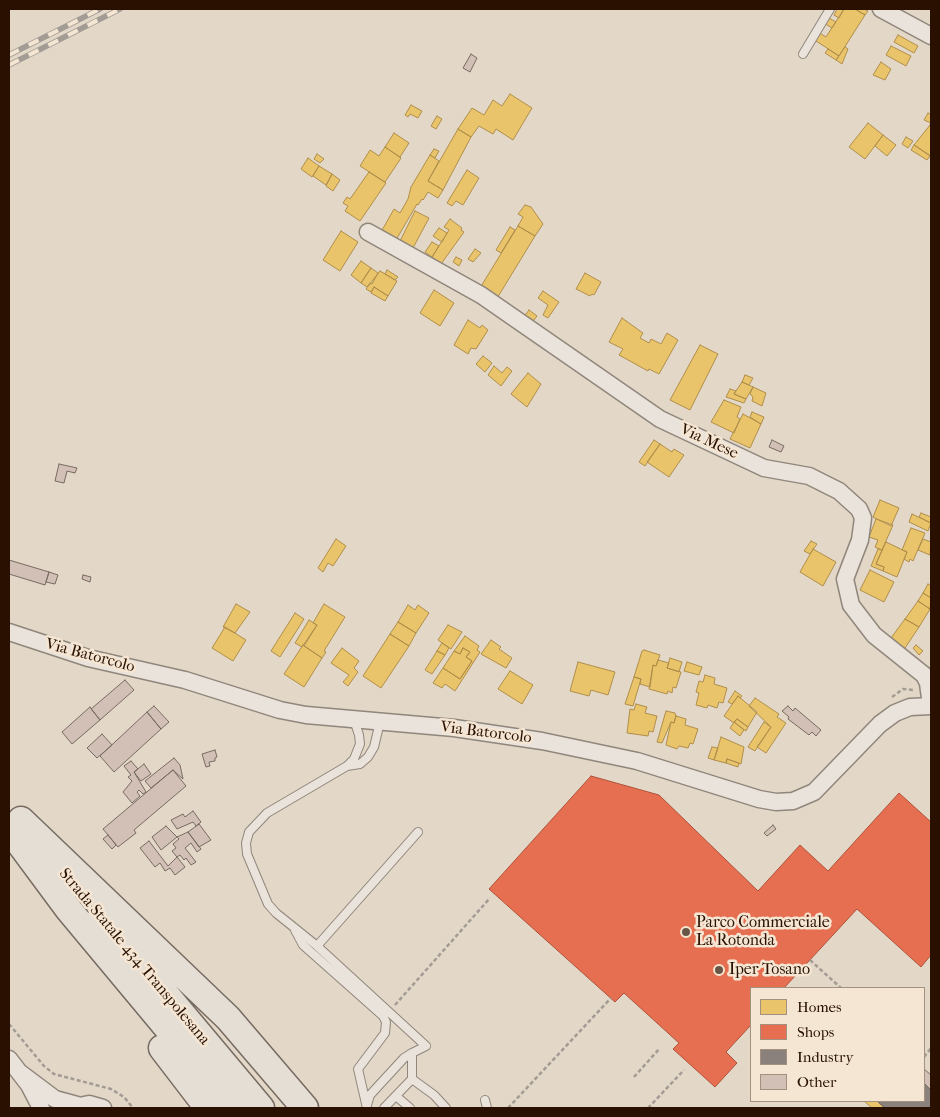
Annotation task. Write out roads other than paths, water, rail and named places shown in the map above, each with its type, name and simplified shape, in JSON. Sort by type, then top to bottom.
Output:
[{"type":"highway","name":"Strada Statale 434 Transpolesana","points":[[13,818],[70,910],[234,1108]]},
{"type":"highway","name":"Strada Statale 434 Transpolesana","points":[[13,818],[261,1108]]},
{"type":"highway","points":[[13,818],[228,1018],[305,1108]]},
{"type":"highway","points":[[70,910],[73,931],[208,1108]]},
{"type":"street","points":[[881,9],[931,36]]},
{"type":"street","name":"Via Mese","points":[[368,232],[481,295],[660,419],[764,468],[809,476],[839,491],[859,509],[863,518],[860,540],[845,579],[851,605],[864,625],[874,635],[924,675],[928,683],[931,706]]},
{"type":"street","name":"Via Batorcolo","points":[[9,632],[88,658],[185,680],[280,710],[354,720],[454,728],[542,741],[628,758],[759,799],[783,802],[800,799],[814,792],[887,718],[910,707],[931,706]]},
{"type":"street","points":[[14,1066],[55,1099],[74,1106],[89,1104],[104,1108]]},
{"type":"street","points":[[14,1066],[41,1108]]},
{"type":"lane","points":[[803,54],[830,9]]},
{"type":"lane","points":[[354,720],[360,735],[360,744],[354,758],[347,766],[267,813],[249,832],[246,843],[247,854],[268,904],[317,946],[426,1046],[404,1058],[370,1095],[367,1107]]},
{"type":"lane","points":[[347,766],[360,764],[368,757],[374,746],[380,722]]},
{"type":"lane","points":[[317,946],[418,832]]},
{"type":"lane","points":[[295,928],[303,945],[383,1016],[386,1022],[385,1033],[358,1069],[367,1107]]},
{"type":"lane","points":[[384,1108],[412,1079],[412,1053]]},
{"type":"lane","points":[[412,1079],[434,1095],[446,1108]]},
{"type":"lane","points":[[396,1096],[410,1108]]},
{"type":"railway","points":[[9,55],[100,9]]},
{"type":"railway","points":[[9,65],[120,9]]},
{"type":"place","name":"Parco Commerciale La Rotonda","points":[[686,932]]},
{"type":"place","name":"Iper Tosano","points":[[719,970]]}]
